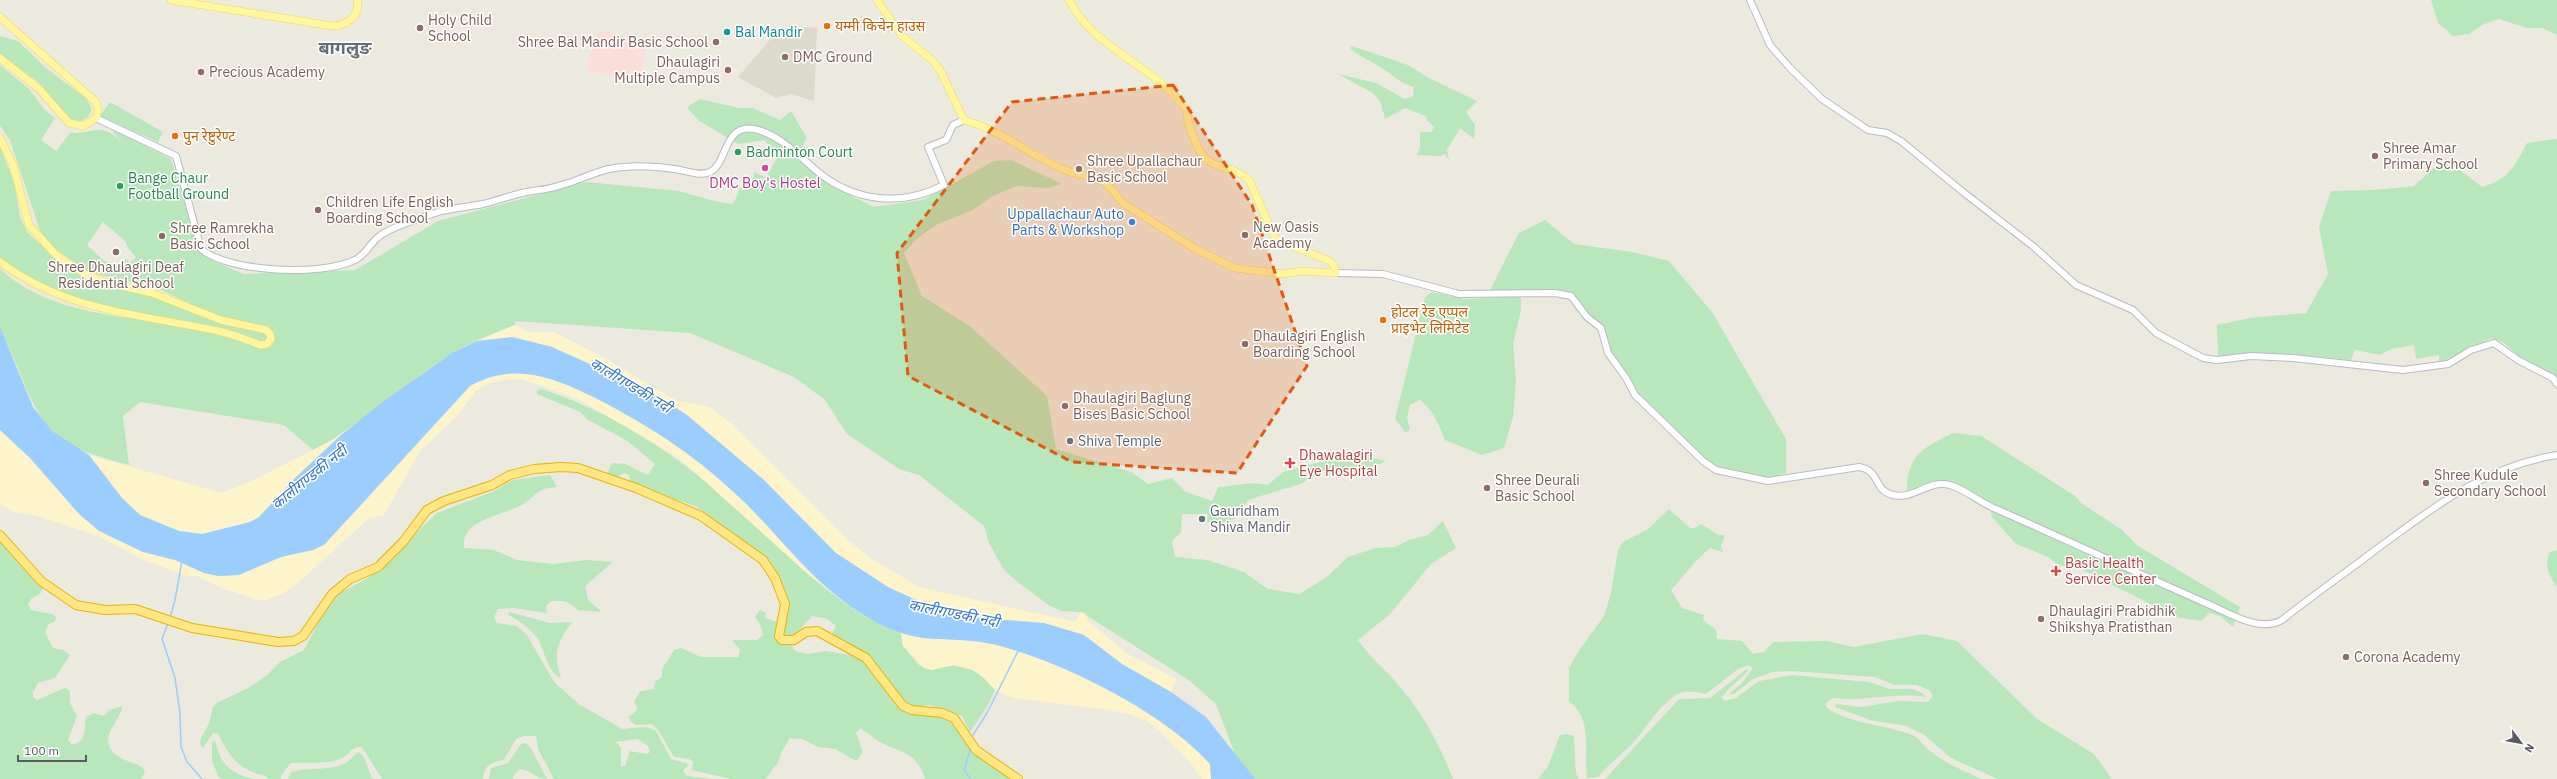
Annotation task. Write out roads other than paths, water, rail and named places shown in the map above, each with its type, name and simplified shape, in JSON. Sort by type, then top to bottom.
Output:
[{"type":"highway","points":[[0,534],[40,581],[76,605],[105,610],[135,609],[182,625],[268,641],[294,641],[303,636],[321,606],[332,594],[350,579],[378,567],[403,542],[424,513],[434,506],[479,490],[519,473],[551,467],[578,468],[636,488],[701,516],[763,560],[769,568],[785,604],[778,636],[782,640],[794,640],[806,632],[817,631],[866,658],[903,706],[912,710],[942,713],[954,718],[959,722],[976,750],[1018,779]]},
{"type":"main road","points":[[171,0],[332,26],[345,23],[354,17],[357,11],[357,0]]},
{"type":"main road","points":[[877,0],[902,36],[932,60],[940,70],[964,120],[998,132],[1064,170],[1101,180],[1114,190],[1117,198],[1126,205],[1197,250],[1235,268],[1283,274],[1302,271],[1336,273],[1335,267],[1330,260],[1279,241],[1274,236],[1249,180],[1244,175],[1203,158],[1196,147],[1187,119],[1188,112],[1184,106],[1169,91],[1086,26],[1069,0]]},
{"type":"main road","points":[[0,16],[96,102],[98,110],[96,118],[83,126],[69,124],[39,88],[0,58]]},
{"type":"main road","points":[[0,138],[13,165],[29,225],[56,255],[92,277],[152,293],[221,320],[262,328],[268,332],[271,339],[267,344],[262,345],[218,331],[96,308],[47,290],[0,262]]},
{"type":"street","points":[[1750,0],[1770,45],[1790,68],[1822,99],[1868,130],[1887,133],[1902,141],[1963,192],[2034,247],[2076,285],[2134,310],[2156,333],[2203,358],[2217,360],[2251,356],[2293,358],[2403,370],[2448,364],[2471,350],[2494,343],[2524,363],[2553,378],[2557,384]]},
{"type":"street","points":[[96,118],[176,156],[201,249],[212,257],[242,267],[276,270],[327,267],[354,261],[379,236],[390,229],[440,212],[557,187],[611,169],[655,167],[698,174],[710,172],[716,166],[733,136],[746,129],[755,129],[773,137],[798,154],[820,173],[849,191],[889,199],[910,198],[944,185],[934,165],[928,147],[946,140],[953,125],[964,120]]},
{"type":"street","points":[[1336,273],[1383,274],[1460,294],[1555,293],[1571,296],[1586,317],[1601,328],[1608,353],[1626,378],[1635,395],[1703,461],[1716,470],[1768,481],[1859,467],[1868,469],[1875,475],[1882,490],[1902,497],[1934,484],[1950,485],[1994,509],[2182,593],[2258,623],[2275,624],[2282,620],[2410,525],[2468,485],[2494,472],[2518,464],[2557,455]]},
{"type":"water","name":"कालीगण्डकी नदी","points":[[0,327],[33,407],[52,431],[89,455],[122,498],[140,515],[179,531],[202,534],[250,522],[259,517],[295,478],[340,436],[384,401],[452,353],[477,341],[512,337],[552,347],[612,374],[662,399],[687,415],[764,480],[836,553],[888,587],[925,604],[968,617],[1044,623],[1084,635],[1122,664],[1171,692],[1206,717],[1255,779],[1211,779],[1210,764],[1190,745],[1166,726],[1139,707],[1109,690],[1048,662],[984,642],[911,636],[900,633],[867,617],[847,604],[825,586],[799,561],[740,498],[694,458],[662,436],[609,405],[559,382],[541,377],[524,374],[506,374],[488,378],[470,386],[324,545],[313,550],[281,557],[239,575],[218,576],[204,573],[175,560],[143,552],[99,531],[79,514],[31,459],[0,430]]},
{"type":"waterway","points":[[170,618],[182,561]]},
{"type":"waterway","points":[[168,623],[162,639],[175,678],[180,713],[181,747],[187,762],[202,779]]},
{"type":"waterway","points":[[973,735],[987,713],[1019,649]]},
{"type":"waterway","points":[[971,747],[964,770],[971,779]]},
{"type":"place","name":"यम्मी किचेन हाउस","points":[[827,26]]},
{"type":"place","name":"Holy Child School","points":[[420,28]]},
{"type":"place","name":"Bal Mandir","points":[[727,32]]},
{"type":"place","name":"Shree Bal Mandir Basic School","points":[[716,42]]},
{"type":"place","name":"DMC Ground","points":[[785,57]]},
{"type":"place","name":"Dhaulagiri Multiple Campus","points":[[728,70]]},
{"type":"place","name":"Precious Academy","points":[[201,72]]},
{"type":"place","name":"पुन रेष्टुरेण्ट","points":[[175,136]]},
{"type":"place","name":"Badminton Court","points":[[738,152]]},
{"type":"place","name":"Shree Amar Primary School","points":[[2375,156]]},
{"type":"place","name":"DMC Boy's Hostel","points":[[765,168]]},
{"type":"place","name":"Shree Upallachaur Basic School","points":[[1079,169]]},
{"type":"place","name":"Bange Chaur Football Ground","points":[[120,186]]},
{"type":"place","name":"Children Life English Boarding School","points":[[318,210]]},
{"type":"place","name":"Uppallachaur Auto Parts & Workshop","points":[[1132,222]]},
{"type":"place","name":"New Oasis Academy","points":[[1245,235]]},
{"type":"place","name":"Shree Ramrekha Basic School","points":[[162,236]]},
{"type":"place","name":"Shree Dhaulagiri Deaf Residential School","points":[[116,252]]},
{"type":"place","name":"होटल रेड एप्पल प्राइभेट लिमिटेड","points":[[1383,320]]},
{"type":"place","name":"Dhaulagiri English Boarding School","points":[[1245,344]]},
{"type":"place","name":"Dhaulagiri Baglung Bises Basic School","points":[[1065,406]]},
{"type":"place","name":"Shiva Temple","points":[[1070,441]]},
{"type":"place","name":"Dhawalagiri Eye Hospital","points":[[1290,463]]},
{"type":"place","name":"Shree Kudule Secondary School","points":[[2426,483]]},
{"type":"place","name":"Shree Deurali Basic School","points":[[1487,488]]},
{"type":"place","name":"Gauridham Shiva Mandir","points":[[1202,519]]},
{"type":"place","name":"Basic Health Service Center","points":[[2056,571]]},
{"type":"place","name":"Dhaulagiri Prabidhik Shikshya Pratisthan","points":[[2041,619]]},
{"type":"place","name":"Corona Academy","points":[[2346,657]]},
{"type":"district","name":"बागलुङ","points":[[345,47]]}]
